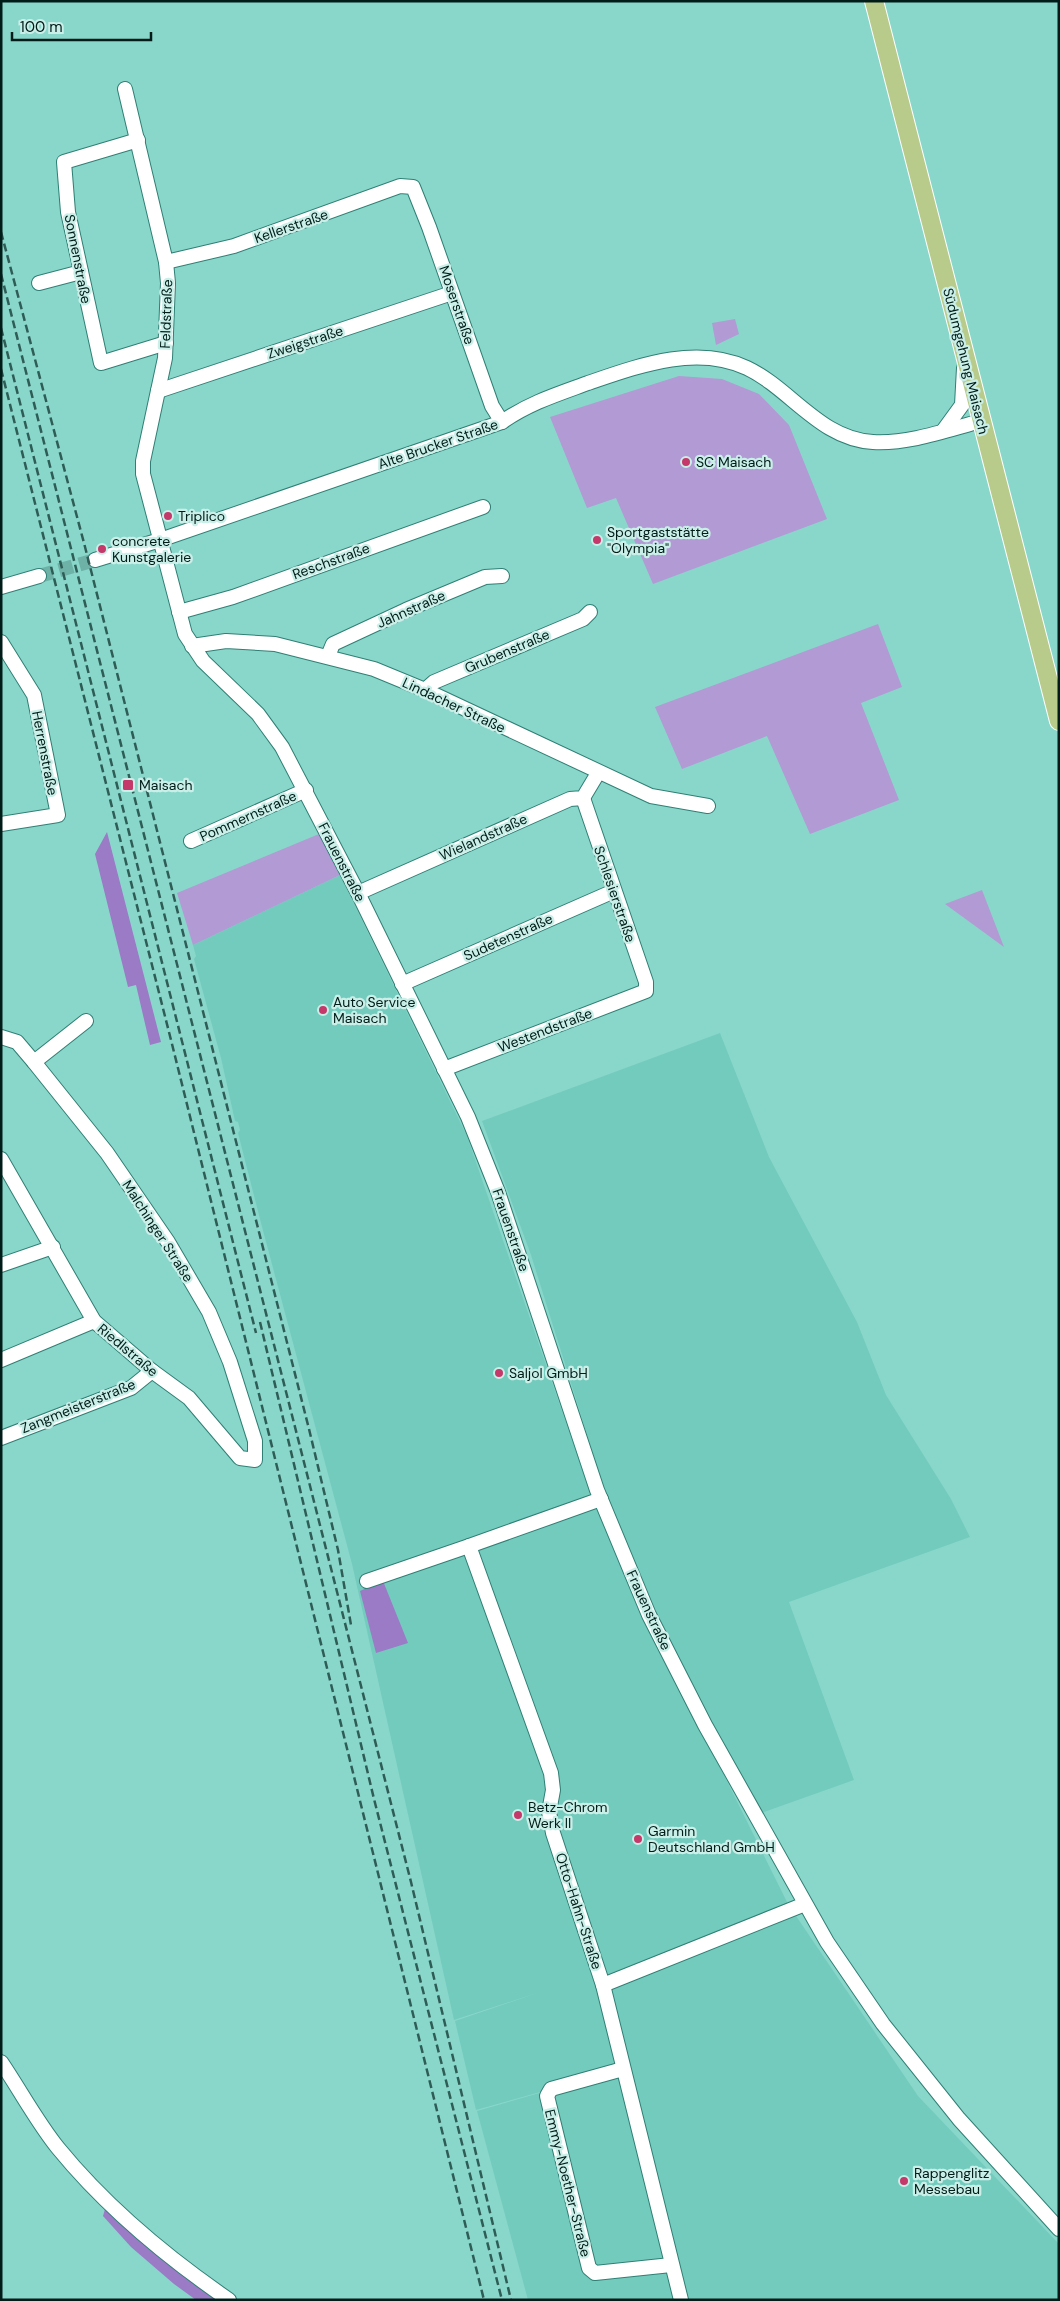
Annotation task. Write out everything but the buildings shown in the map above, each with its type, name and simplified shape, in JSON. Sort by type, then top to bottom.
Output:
[{"type":"main road","name":"Südumgehung Maisach","points":[[874,1],[1059,721]]},
{"type":"street","name":"Feldstraße","points":[[125,89],[166,262],[166,343],[143,461],[143,474],[160,540]]},
{"type":"street","name":"Sonnenstraße","points":[[138,140],[64,162],[68,212],[101,363],[166,343]]},
{"type":"street","name":"Kellerstraße","points":[[166,262],[234,246],[400,186],[413,187]]},
{"type":"street","name":"Moserstraße","points":[[413,187],[492,406],[502,422]]},
{"type":"street","points":[[39,283],[81,272]]},
{"type":"street","name":"Zweigstraße","points":[[158,391],[452,293]]},
{"type":"street","points":[[943,431],[962,405],[964,351]]},
{"type":"street","name":"Alte Brucker Straße","points":[[95,560],[160,540],[502,422],[523,407],[653,362],[683,358],[705,358],[747,368],[825,425],[843,434],[872,442],[905,440],[982,421]]},
{"type":"street","name":"Reschstraße","points":[[179,612],[233,596],[482,507]]},
{"type":"street","name":"Frauenstraße","points":[[160,540],[183,628],[192,646],[217,677],[258,714],[278,740],[306,790],[358,893],[468,1117],[498,1192],[601,1499],[662,1641],[705,1725],[827,1942],[882,2024],[953,2112],[1059,2229]]},
{"type":"street","points":[[1,587],[38,576]]},
{"type":"street","name":"Jahnstraße","points":[[328,656],[334,644],[390,618],[485,577],[502,576]]},
{"type":"street","name":"Grubenstraße","points":[[425,690],[434,682],[567,626],[590,612]]},
{"type":"street","name":"Lindacher Straße","points":[[192,646],[226,641],[275,644],[374,669],[425,690],[650,796],[708,806]]},
{"type":"street","name":"Herrenstraße","points":[[1,642],[34,696],[58,815],[1,824]]},
{"type":"street","points":[[583,798],[598,773]]},
{"type":"street","name":"Pommernstraße","points":[[191,841],[306,790]]},
{"type":"street","name":"Schlesierstraße","points":[[583,798],[646,982],[646,991]]},
{"type":"street","name":"Wielandstraße","points":[[358,893],[570,799],[583,798]]},
{"type":"street","name":"Sudetenstraße","points":[[402,984],[614,891]]},
{"type":"street","name":"Westendstraße","points":[[444,1069],[646,991]]},
{"type":"street","points":[[34,1062],[86,1021]]},
{"type":"street","name":"Malchinger Straße","points":[[1,1037],[17,1042],[34,1062],[107,1153],[168,1242],[209,1312],[230,1362],[256,1441],[255,1460]]},
{"type":"street","name":"Riedlstraße","points":[[1,1159],[94,1321],[152,1372],[189,1398],[240,1458],[255,1460]]},
{"type":"street","points":[[1,1266],[53,1247]]},
{"type":"street","points":[[1,1360],[94,1321]]},
{"type":"street","name":"Zangmeisterstraße","points":[[1,1438],[131,1388],[152,1372]]},
{"type":"street","points":[[367,1581],[601,1499]]},
{"type":"street","name":"Otto-Hahn-Straße","points":[[469,1546],[551,1773],[553,1790],[548,1812],[553,1833],[603,1984],[805,1904]]},
{"type":"street","points":[[603,1984],[681,2300]]},
{"type":"street","points":[[1,2062],[57,2146],[86,2180],[126,2221],[185,2270],[228,2300]]},
{"type":"street","name":"Emmy-Noether-Straße","points":[[623,2069],[551,2088],[547,2096],[584,2249],[589,2268],[595,2273],[671,2265]]},
{"type":"shaded area","points":[[735,319],[739,334],[716,345],[712,323]]},
{"type":"shaded area","name":"SC Maisach","points":[[679,376],[722,379],[759,394],[789,425],[827,519],[653,584],[616,498],[587,508],[550,417]]},
{"type":"shaded area","points":[[878,624],[902,687],[861,703],[899,800],[810,834],[767,736],[682,769],[655,707]]},
{"type":"shaded area","points":[[107,832],[161,1042],[150,1045],[136,985],[128,987],[95,854]]},
{"type":"shaded area","points":[[319,834],[340,875],[193,945],[177,893]]},
{"type":"shaded area","points":[[340,875],[467,1136],[591,1495],[646,1618],[788,1904],[918,2096],[1059,2244],[1059,2300],[528,2300],[477,2111],[616,2071],[476,2110],[455,2021],[537,1993],[454,2020],[352,1564],[261,1223],[238,1133],[240,1130],[238,1122],[235,1121],[221,1058],[194,959],[196,956],[193,945]]},
{"type":"shaded area","points":[[982,890],[1004,947],[945,904]]},
{"type":"shaded area","points":[[720,1033],[769,1157],[857,1322],[886,1395],[951,1499],[970,1537],[789,1602],[854,1780],[761,1813],[706,1716],[654,1612],[604,1489],[531,1255],[482,1121]]},
{"type":"shaded area","points":[[383,1581],[408,1643],[376,1653],[360,1591]]},
{"type":"shaded area","points":[[105,2209],[219,2300],[196,2300],[174,2284],[131,2247],[103,2216]]},
{"type":"tunnel","points":[[39,576],[95,560]]},
{"type":"railway","points":[[1,232],[84,543],[309,1429],[338,1550],[351,1625]]},
{"type":"railway","points":[[1,274],[411,1882],[511,2300]]},
{"type":"railway","points":[[1,328],[256,1333]]},
{"type":"railway","points":[[1,369],[172,1044],[484,2300]]},
{"type":"railway","points":[[260,1322],[374,1799],[502,2300]]},
{"type":"place","name":"SC Maisach","points":[[686,462]]},
{"type":"place","name":"Triplico","points":[[168,516]]},
{"type":"place","name":"Sportgaststätte \"Olympia\"","points":[[597,540]]},
{"type":"place","name":"concrete Kunstgalerie","points":[[102,549]]},
{"type":"place","name":"Maisach","points":[[128,785]]},
{"type":"place","name":"Auto Service Maisach","points":[[323,1010]]},
{"type":"place","name":"Saljol GmbH","points":[[499,1373]]},
{"type":"place","name":"Betz-Chrom Werk II","points":[[518,1815]]},
{"type":"place","name":"Garmin Deutschland GmbH","points":[[638,1839]]},
{"type":"place","name":"Rappenglitz Messebau","points":[[904,2181]]}]
